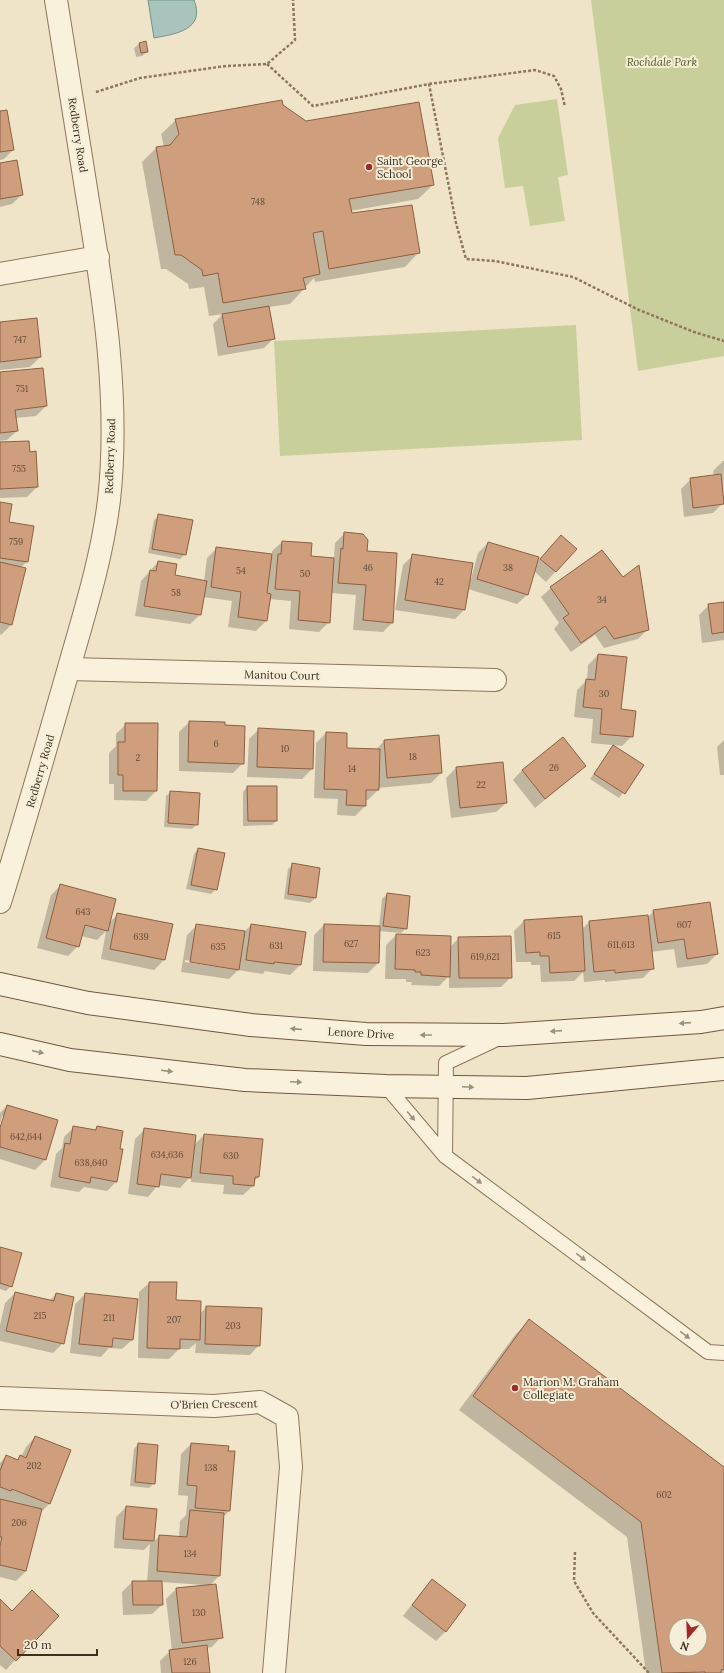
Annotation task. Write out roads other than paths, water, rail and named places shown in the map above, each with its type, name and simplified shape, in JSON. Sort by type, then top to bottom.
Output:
[{"type":"street","name":"Redberry Road","points":[[0,902],[86,611],[101,548],[109,501],[111,466],[110,349],[98,257],[56,0]]},
{"type":"street","points":[[0,274],[98,257]]},
{"type":"street","name":"Manitou Court","points":[[69,669],[495,680]]},
{"type":"street","name":"Lenore Drive","points":[[0,984],[88,1003],[251,1025],[366,1034],[504,1035],[701,1022],[724,1018]]},
{"type":"street","points":[[0,1044],[70,1060],[238,1079],[386,1086],[527,1088],[724,1069]]},
{"type":"street","name":"O'Brien Crescent","points":[[0,1398],[214,1406],[260,1402],[287,1417],[291,1467],[274,1673]]},
{"type":"lane","points":[[445,1156],[446,1064],[504,1035]]},
{"type":"lane","points":[[386,1086],[445,1156],[708,1352],[724,1353]]},
{"type":"water","points":[[148,0],[194,0],[197,10],[196,18],[186,29],[171,35],[154,38]]},
{"type":"place","name":"Saint George School","points":[[369,167]]},
{"type":"place","name":"Marion M. Graham Collegiate","points":[[515,1388]]},
{"type":"park label","name":"Rochdale Park","points":[[662,62]]}]
